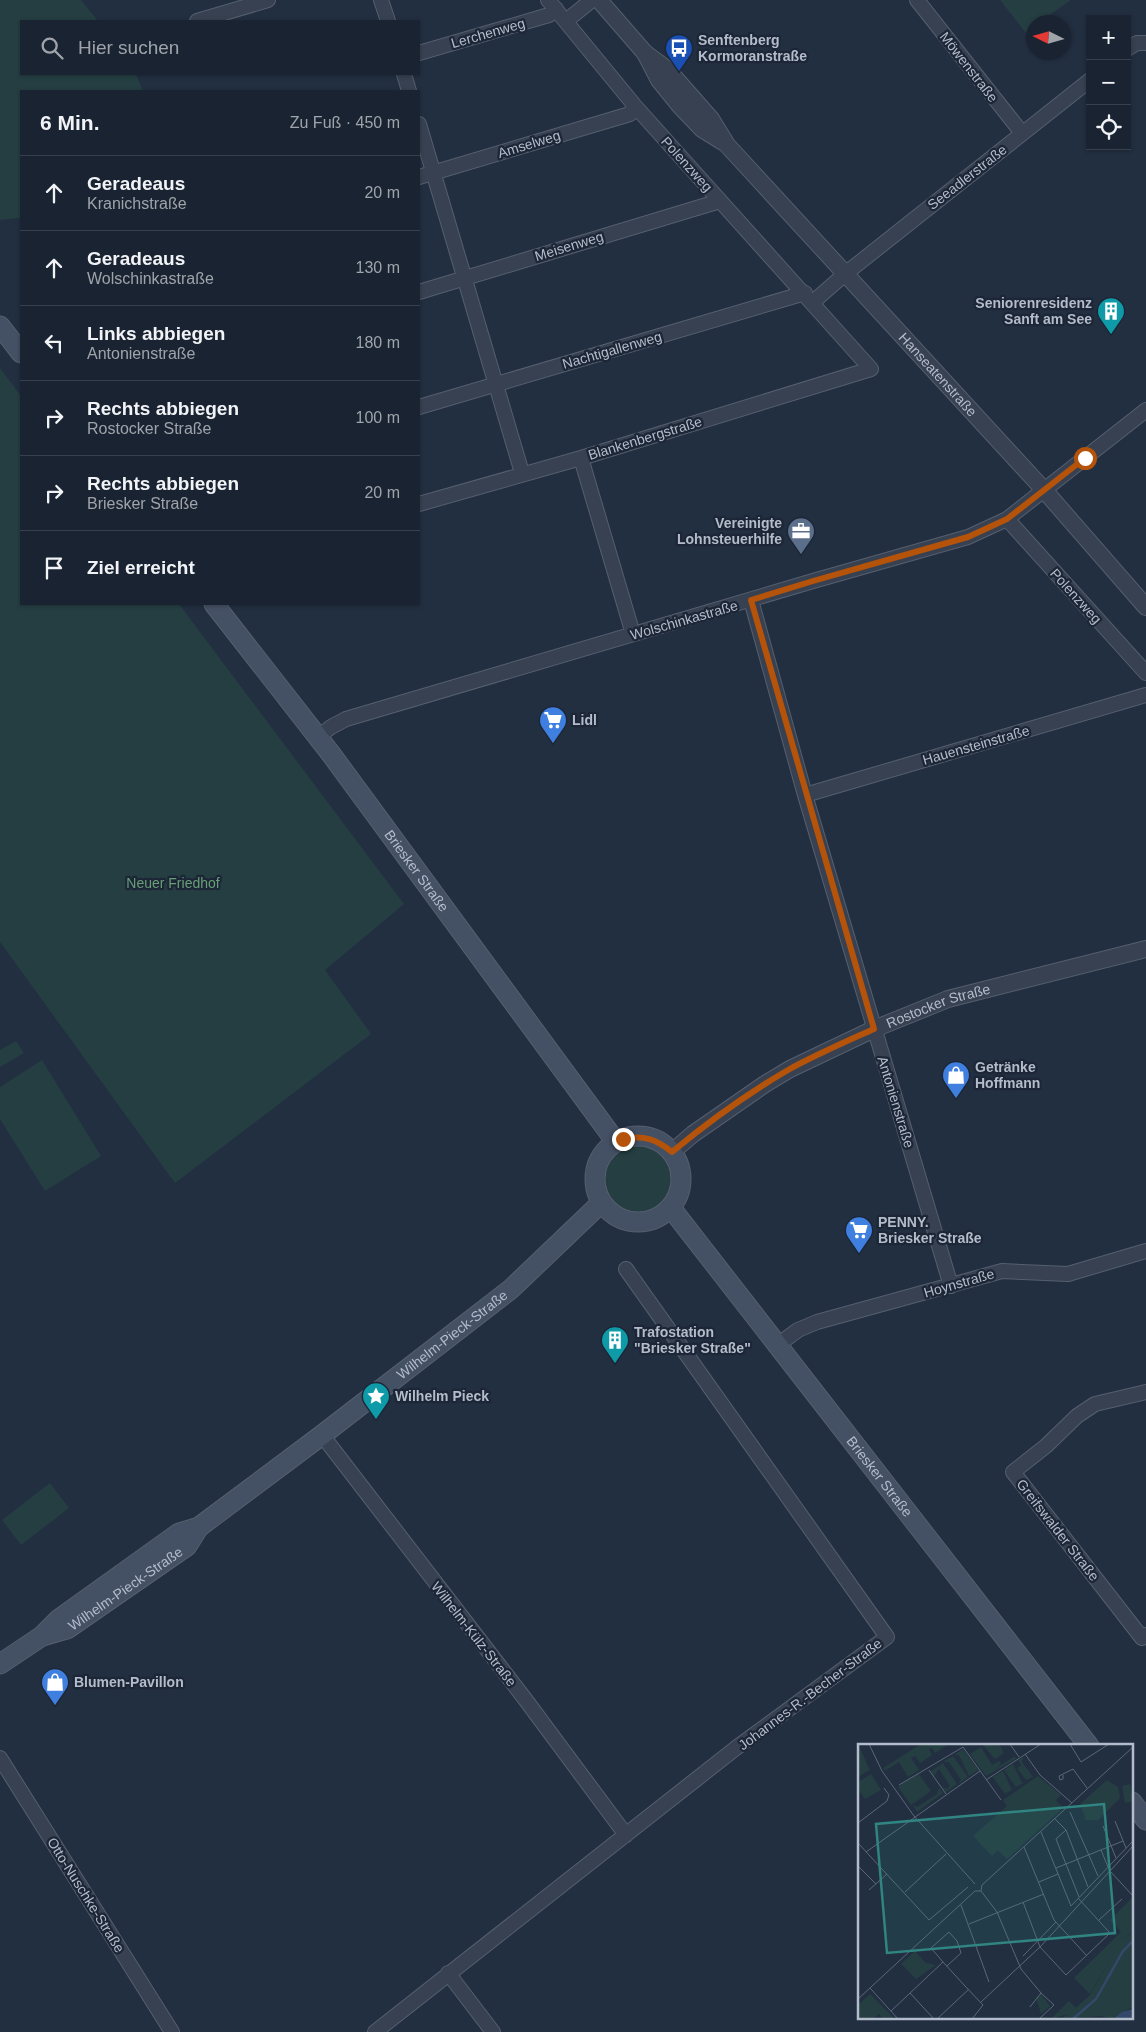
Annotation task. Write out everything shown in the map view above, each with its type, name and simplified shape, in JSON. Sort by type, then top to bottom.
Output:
[{"type":"main road","points":[[0,326],[20,352]]},
{"type":"main road","name":"Briesker Straße","points":[[215,605],[318,737],[616,1142]]},
{"type":"main road","points":[[636,1137],[647,1138],[656,1140],[672,1152],[680,1164],[681,1176],[680,1190],[671,1208],[654,1219],[638,1222],[624,1220],[611,1214],[601,1203],[596,1189],[595,1178],[598,1167],[608,1148],[616,1142],[636,1137]]},
{"type":"main road","name":"Wilhelm-Pieck-Straße","points":[[0,1664],[42,1636],[59,1619],[179,1533],[199,1527],[322,1435],[512,1289],[601,1203]]},
{"type":"main road","name":"Briesker Straße","points":[[671,1208],[1086,1744]]},
{"type":"main road","points":[[1134,1805],[1146,1820]]},
{"type":"street","points":[[200,20],[268,0]]},
{"type":"street","points":[[381,0],[388,20]]},
{"type":"street","points":[[566,21],[592,0]]},
{"type":"street","name":"Hanseatenstraße","points":[[599,0],[646,54],[668,70],[711,120],[727,145],[1044,490],[1146,606]]},
{"type":"street","name":"Möwenstraße","points":[[917,0],[1022,133]]},
{"type":"street","name":"Polenzweg","points":[[552,5],[635,106],[871,369]]},
{"type":"street","name":"Lerchenweg","points":[[420,53],[549,15],[552,5]]},
{"type":"street","points":[[1131,47],[1137,43],[1146,43]]},
{"type":"street","points":[[404,75],[409,90]]},
{"type":"street","name":"Seeadlerstraße","points":[[845,274],[1086,83]]},
{"type":"street","name":"Amselweg","points":[[420,177],[630,114],[635,106]]},
{"type":"street","points":[[420,128],[522,474]]},
{"type":"street","name":"Meisenweg","points":[[420,292],[720,201]]},
{"type":"street","points":[[809,298],[845,274]]},
{"type":"street","name":"Nachtigallenweg","points":[[420,407],[494,384],[809,298]]},
{"type":"street","name":"Blankenbergstraße","points":[[420,504],[582,458],[871,369]]},
{"type":"street","name":"Wolschinkastraße","points":[[318,737],[346,719],[968,537],[1007,519],[1146,410]]},
{"type":"street","points":[[582,458],[633,634]]},
{"type":"street","name":"Polenzweg","points":[[1007,519],[1146,674]]},
{"type":"street","name":"Antonienstraße","points":[[751,600],[805,795],[951,1286]]},
{"type":"street","name":"Hauensteinstraße","points":[[805,795],[1146,695]]},
{"type":"street","name":"Rostocker Straße","points":[[672,1152],[700,1129],[765,1084],[790,1069],[874,1029],[948,999],[1146,949]]},
{"type":"street","name":"Hoynstraße","points":[[778,1344],[798,1330],[817,1322],[1002,1271],[1068,1274],[1146,1251]]},
{"type":"street","name":"Johannes-R.-Becher-Straße","points":[[375,2032],[736,1748],[887,1637],[626,1268]]},
{"type":"street","name":"Greifswalder Straße","points":[[1146,1392],[1095,1404],[1077,1416],[1046,1446],[1013,1472],[1142,1638],[1146,1635]]},
{"type":"street","name":"Wilhelm-Külz-Straße","points":[[322,1435],[519,1691],[626,1834]]},
{"type":"street","name":"Otto-Nuschke-Straße","points":[[0,1758],[172,2032]]},
{"type":"street","points":[[448,1973],[493,2032]]},
{"type":"green space","points":[[0,0],[81,0],[97,20],[20,20],[20,75],[136,75],[143,90],[20,90],[20,218],[0,220]]},
{"type":"green space","points":[[1000,0],[1071,0],[1050,15],[1026,15],[1026,33]]},
{"type":"green space","name":"Neuer Friedhof","points":[[0,368],[20,395],[20,605],[180,605],[404,904],[325,970],[371,1034],[175,1183],[0,942]]},
{"type":"green space","points":[[16,1041],[24,1053],[0,1067],[0,1050]]},
{"type":"green space","points":[[42,1060],[101,1156],[45,1191],[0,1119],[0,1087]]},
{"type":"green space","points":[[638,1144],[651,1147],[663,1154],[670,1166],[673,1179],[670,1192],[663,1204],[651,1211],[638,1214],[625,1211],[613,1204],[606,1192],[603,1179],[606,1166],[613,1154],[625,1147]]},
{"type":"green space","points":[[50,1483],[69,1508],[21,1545],[2,1520]]},
{"type":"place","name":"Senftenberg Kormoranstraße","points":[[679,72]]},
{"type":"place","name":"Seniorenresidenz Sanft am See","points":[[1111,335]]},
{"type":"place","name":"Vereinigte Lohnsteuerhilfe","points":[[801,555]]},
{"type":"place","name":"Lidl","points":[[553,744]]},
{"type":"place","name":"Getränke Hoffmann","points":[[956,1099]]},
{"type":"place","name":"PENNY. Briesker Straße","points":[[859,1254]]},
{"type":"place","name":"Trafostation \"Briesker Straße\"","points":[[615,1364]]},
{"type":"place","name":"Wilhelm Pieck","points":[[376,1420]]},
{"type":"place","name":"Blumen-Pavillon","points":[[55,1706]]},
{"type":"route","points":[[623,1139],[636,1137],[656,1140],[672,1152],[693,1134],[765,1084],[790,1069],[874,1029],[805,795],[751,600],[968,537],[986,530],[1007,519],[1085,458]]}]
